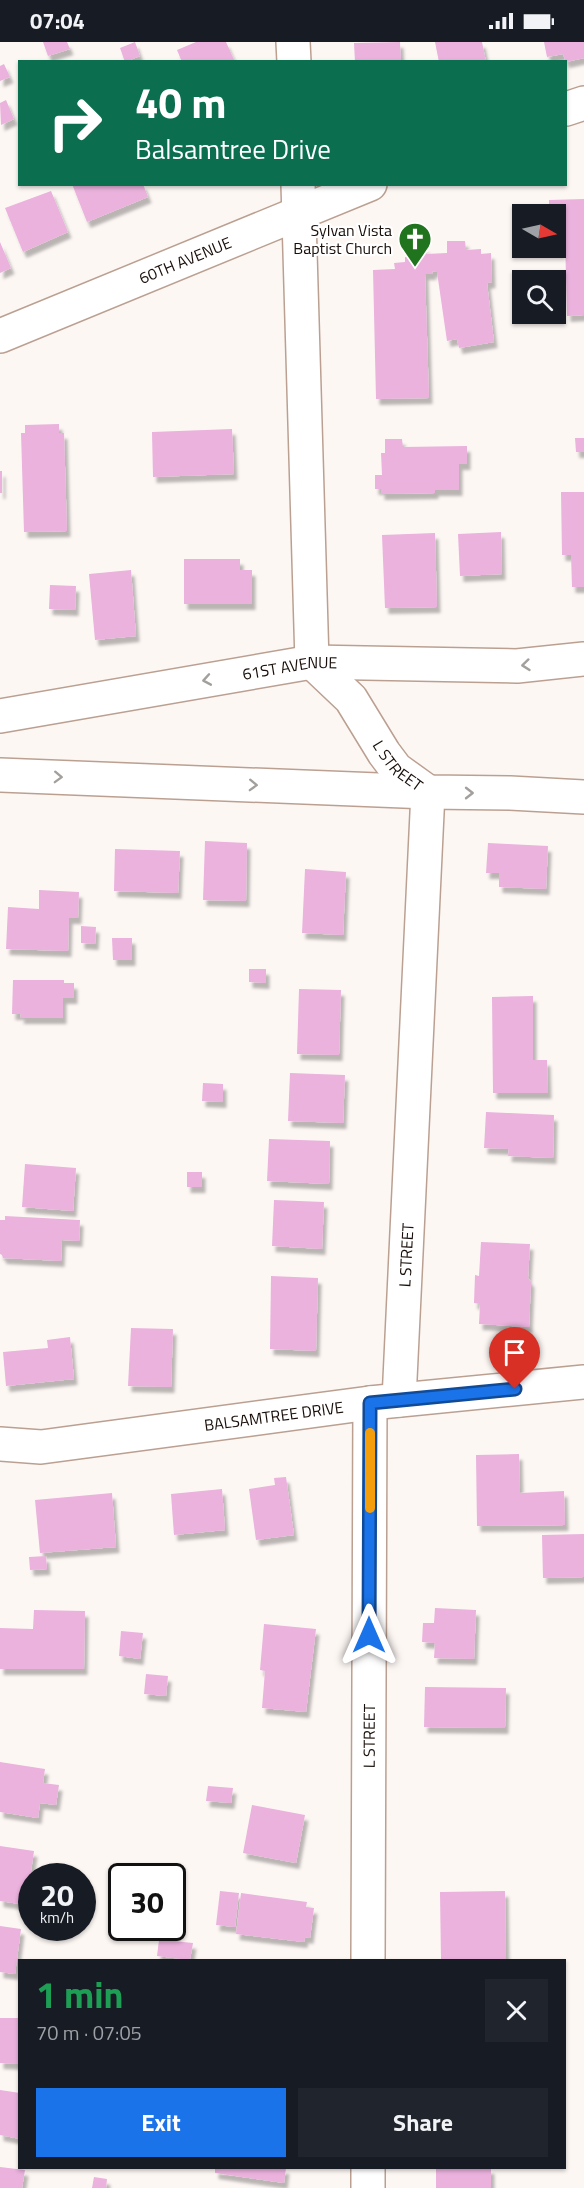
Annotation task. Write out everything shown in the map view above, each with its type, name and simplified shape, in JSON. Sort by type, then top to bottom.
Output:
[{"type":"street","points":[[293,42],[294,60]]},
{"type":"street","points":[[567,108],[584,104]]},
{"type":"street","name":"60TH AVENUE","points":[[0,336],[298,199],[360,186]]},
{"type":"street","points":[[298,199],[312,662]]},
{"type":"street","name":"61ST AVENUE","points":[[0,716],[312,662],[516,666],[584,659]]},
{"type":"street","name":"L STREET","points":[[312,662],[351,699],[396,769],[428,792],[385,1402],[368,1959]]},
{"type":"street","points":[[0,775],[584,797]]},
{"type":"street","name":"BALSAMTREE DRIVE","points":[[0,1444],[41,1447],[385,1402],[584,1382]]},
{"type":"street","points":[[368,2169],[368,2188]]},
{"type":"building","points":[[43,42],[67,42],[70,49],[48,56]]},
{"type":"building","points":[[135,42],[140,56],[124,60],[120,48]]},
{"type":"building","points":[[196,42],[226,42],[234,60],[181,60],[177,50]]},
{"type":"building","points":[[400,42],[401,60],[355,60],[354,43]]},
{"type":"building","points":[[435,42],[482,42],[486,60],[439,60]]},
{"type":"building","points":[[544,42],[584,42],[584,58],[567,62],[563,54],[547,57]]},
{"type":"building","points":[[4,64],[10,77],[0,81],[0,66]]},
{"type":"building","points":[[6,100],[14,119],[1,125],[0,103]]},
{"type":"building","points":[[73,186],[144,186],[148,197],[87,222]]},
{"type":"building","points":[[51,191],[68,232],[23,252],[5,208]]},
{"type":"building","points":[[584,199],[584,315],[567,316],[566,204],[549,204],[549,200]]},
{"type":"building","points":[[447,241],[465,241],[466,250],[481,249],[481,254],[491,253],[492,282],[487,283],[494,342],[459,348],[457,339],[447,341],[437,272],[432,271],[433,274],[425,274],[429,398],[376,399],[373,270],[395,269],[394,263],[405,262],[405,257],[411,257],[410,249],[426,247],[426,254],[447,253]]},
{"type":"building","points":[[0,242],[11,268],[0,273]]},
{"type":"building","points":[[59,424],[59,433],[64,433],[67,531],[24,532],[21,433],[25,433],[25,425]]},
{"type":"building","points":[[232,429],[234,474],[153,477],[152,432]]},
{"type":"building","points":[[575,438],[584,438],[584,452],[576,452]]},
{"type":"building","points":[[385,439],[402,439],[403,447],[467,446],[467,464],[459,464],[459,490],[381,494],[381,489],[375,489],[375,475],[382,475],[381,453],[385,453]]},
{"type":"building","points":[[0,471],[2,471],[2,493],[0,493]]},
{"type":"building","points":[[561,492],[584,492],[584,587],[572,587],[571,555],[562,555]]},
{"type":"building","points":[[501,532],[502,574],[460,576],[458,534]]},
{"type":"building","points":[[435,533],[437,607],[385,608],[382,535]]},
{"type":"building","points":[[184,559],[240,559],[240,570],[252,570],[252,604],[184,604]]},
{"type":"building","points":[[131,570],[136,636],[95,640],[89,574]]},
{"type":"building","points":[[50,585],[76,586],[75,610],[49,609]]},
{"type":"building","points":[[205,841],[247,843],[246,901],[203,900]]},
{"type":"building","points":[[488,843],[548,846],[546,889],[499,887],[499,873],[486,873]]},
{"type":"building","points":[[115,849],[180,851],[178,893],[114,891]]},
{"type":"building","points":[[305,869],[346,872],[343,935],[302,933]]},
{"type":"building","points":[[39,890],[79,892],[78,918],[69,918],[68,951],[6,949],[8,907],[39,909]]},
{"type":"building","points":[[81,926],[96,927],[95,944],[81,943]]},
{"type":"building","points":[[112,938],[132,938],[132,960],[113,960]]},
{"type":"building","points":[[249,969],[266,969],[266,983],[249,982]]},
{"type":"building","points":[[13,980],[64,980],[64,983],[74,983],[74,998],[63,998],[63,1018],[20,1018],[21,1014],[12,1014]]},
{"type":"building","points":[[299,989],[341,990],[339,1055],[297,1054]]},
{"type":"building","points":[[533,996],[533,1060],[547,1060],[548,1093],[493,1093],[492,997]]},
{"type":"building","points":[[290,1073],[345,1075],[343,1123],[288,1121]]},
{"type":"building","points":[[203,1083],[223,1084],[223,1102],[202,1101]]},
{"type":"building","points":[[486,1112],[554,1115],[553,1158],[508,1156],[509,1149],[484,1148]]},
{"type":"building","points":[[269,1139],[330,1141],[329,1184],[267,1181]]},
{"type":"building","points":[[25,1164],[76,1168],[73,1211],[22,1207]]},
{"type":"building","points":[[187,1172],[202,1172],[202,1187],[187,1187]]},
{"type":"building","points":[[274,1200],[324,1202],[322,1249],[272,1246]]},
{"type":"building","points":[[5,1216],[80,1220],[79,1241],[62,1240],[61,1261],[3,1258],[0,1254],[0,1220],[5,1220]]},
{"type":"building","points":[[481,1242],[530,1244],[529,1327],[479,1324],[480,1304],[474,1303],[475,1275],[479,1276]]},
{"type":"building","points":[[271,1276],[318,1278],[316,1351],[270,1349]]},
{"type":"building","points":[[131,1328],[173,1329],[171,1387],[128,1386]]},
{"type":"building","points":[[70,1337],[74,1379],[6,1386],[3,1352],[48,1348],[47,1340]]},
{"type":"building","points":[[519,1454],[520,1493],[564,1491],[565,1525],[477,1526],[476,1455]]},
{"type":"building","points":[[286,1477],[294,1535],[256,1540],[249,1489],[275,1485],[274,1478]]},
{"type":"building","points":[[222,1489],[225,1530],[174,1535],[171,1494]]},
{"type":"building","points":[[112,1493],[116,1547],[40,1553],[35,1500]]},
{"type":"building","points":[[584,1534],[584,1577],[543,1578],[542,1535]]},
{"type":"building","points":[[46,1556],[47,1569],[30,1570],[29,1557]]},
{"type":"building","points":[[435,1608],[476,1610],[474,1659],[434,1658],[435,1643],[422,1642],[423,1623],[434,1623]]},
{"type":"building","points":[[34,1610],[85,1611],[84,1669],[0,1669],[0,1628],[33,1629]]},
{"type":"building","points":[[264,1624],[316,1629],[306,1712],[262,1708],[265,1671],[260,1670]]},
{"type":"building","points":[[121,1631],[143,1633],[140,1659],[119,1656]]},
{"type":"building","points":[[146,1674],[168,1676],[166,1696],[144,1694]]},
{"type":"building","points":[[425,1687],[506,1688],[505,1728],[424,1727]]},
{"type":"building","points":[[0,1762],[45,1769],[43,1783],[59,1785],[56,1805],[40,1803],[38,1818],[0,1812]]},
{"type":"building","points":[[208,1786],[233,1788],[231,1803],[206,1801]]},
{"type":"building","points":[[252,1805],[305,1815],[296,1863],[243,1853]]},
{"type":"building","points":[[0,1846],[34,1851],[32,1863],[18,1863],[18,1904],[0,1901]]},
{"type":"building","points":[[220,1891],[239,1893],[235,1927],[216,1925]]},
{"type":"building","points":[[505,1891],[506,1959],[441,1959],[440,1892]]},
{"type":"building","points":[[241,1893],[307,1902],[306,1907],[314,1908],[310,1938],[305,1937],[304,1942],[236,1934]]},
{"type":"building","points":[[0,1926],[18,1929],[19,1941],[15,1974],[0,1972]]},
{"type":"building","points":[[159,1941],[193,1943],[190,1959],[157,1956]]},
{"type":"building","points":[[0,2018],[18,2018],[18,2064],[0,2063]]},
{"type":"building","points":[[0,2090],[18,2093],[18,2139],[0,2135]]},
{"type":"building","points":[[0,2167],[25,2170],[22,2188],[0,2188]]},
{"type":"building","points":[[215,2169],[286,2169],[284,2183],[215,2173]]},
{"type":"building","points":[[436,2169],[491,2169],[491,2188],[436,2188]]},
{"type":"building","points":[[94,2177],[107,2179],[106,2188],[92,2188]]},
{"type":"slow traffic","points":[[370,1433],[370,1508]]},
{"type":"place","name":"Sylvan Vista Baptist Church","points":[[415,268]]},
{"type":"route","points":[[369,1635],[370,1403],[515,1389]]}]
